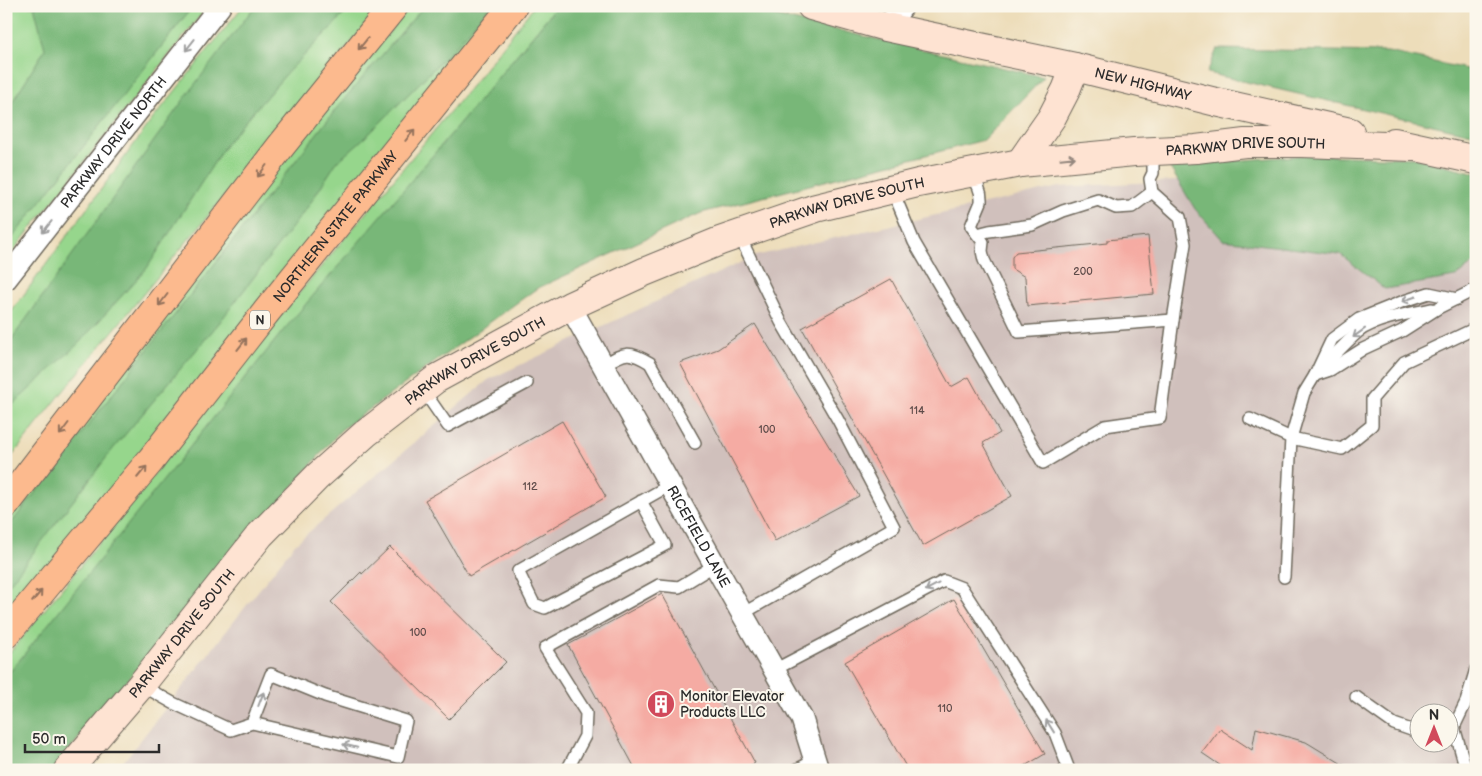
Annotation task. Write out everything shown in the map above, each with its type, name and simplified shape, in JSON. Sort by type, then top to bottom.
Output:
[{"type":"highway","points":[[6,504],[281,146],[394,6]]},
{"type":"highway","name":"NORTHERN STATE PARKWAY","points":[[6,634],[151,460],[267,311],[513,6]]},
{"type":"street","name":"PARKWAY DRIVE NORTH","points":[[6,279],[220,6]]},
{"type":"street","name":"NEW HIGHWAY","points":[[811,6],[895,16],[1075,67],[1216,102],[1476,160]]},
{"type":"street","points":[[1020,163],[1052,117],[1075,67]]},
{"type":"street","points":[[1196,149],[1217,132],[1219,118],[1216,102]]},
{"type":"street","name":"PARKWAY DRIVE SOUTH","points":[[68,770],[141,685],[260,535],[318,476],[365,434],[436,379],[570,306],[644,272],[738,234],[816,208],[970,172],[1020,163],[1151,151],[1196,149],[1245,143],[1413,147]]},
{"type":"street","name":"RICEFIELD LANE","points":[[570,306],[802,719],[816,765]]},
{"type":"lane","points":[[892,189],[914,242],[1043,462],[1105,426],[1160,418],[1185,244],[1180,217],[1152,192],[1150,179],[1153,173],[1151,151]]},
{"type":"lane","points":[[970,172],[980,188],[982,197],[971,226],[983,242],[984,260],[1019,332],[1173,320]]},
{"type":"lane","points":[[977,234],[1032,225],[1063,211],[1098,200],[1116,208],[1132,207],[1152,192]]},
{"type":"lane","points":[[738,234],[780,322],[838,420],[894,527],[742,614]]},
{"type":"lane","points":[[1315,375],[1330,370],[1363,349],[1402,331],[1438,308],[1476,289]]},
{"type":"lane","points":[[1284,577],[1291,438],[1304,393],[1332,339],[1359,319],[1429,293],[1457,299]]},
{"type":"lane","points":[[1315,375],[1359,331],[1380,321],[1408,313],[1438,308]]},
{"type":"lane","points":[[1250,419],[1291,438],[1342,449],[1372,424],[1372,399],[1404,362],[1476,328]]},
{"type":"lane","points":[[603,365],[623,354],[637,355],[650,363],[695,443]]},
{"type":"lane","points":[[423,390],[448,426],[527,383]]},
{"type":"lane","points":[[641,501],[665,545],[546,608],[534,604],[518,571],[641,501],[670,485]]},
{"type":"lane","points":[[567,770],[585,736],[586,713],[544,648],[659,585],[678,587],[715,565]]},
{"type":"lane","points":[[774,670],[944,581],[962,588],[1055,733],[1068,767],[1064,770]]},
{"type":"lane","points":[[1460,713],[1466,702],[1476,669]]},
{"type":"lane","points":[[141,685],[173,703],[231,730],[252,723],[398,756],[406,721],[325,696],[271,674],[252,723]]},
{"type":"lane","points":[[1356,697],[1394,724],[1410,730]]},
{"type":"lane","points":[[1460,751],[1464,762],[1464,770]]},
{"type":"lane","points":[[796,770],[816,765]]},
{"type":"shaded area","points":[[1427,168],[1476,180],[1476,770],[117,770],[295,544],[488,380],[755,256],[1059,187]]},
{"type":"green space","points":[[6,6],[208,6],[6,260]]},
{"type":"green space","points":[[34,6],[193,6],[6,246],[6,109],[10,106],[45,49]]},
{"type":"green space","points":[[243,6],[381,6],[61,394],[6,464],[6,319],[152,120]]},
{"type":"green space","points":[[255,6],[352,6],[287,73],[228,141],[147,268],[79,343],[6,411],[6,347],[192,88]]},
{"type":"green space","points":[[411,6],[503,6],[6,619],[6,509],[293,147]]},
{"type":"green space","points":[[424,6],[490,6],[456,46],[372,131],[336,163],[309,205],[219,323],[113,449],[6,588],[6,530],[340,104]]},
{"type":"green space","points":[[534,6],[557,6],[6,677],[6,657],[114,525],[246,357],[478,78]]},
{"type":"green space","points":[[557,6],[731,6],[1044,77],[984,140],[701,213],[536,289],[341,430],[53,770],[6,770],[6,677],[282,332],[463,120]]},
{"type":"green space","points":[[1217,49],[1388,52],[1476,71],[1476,135],[1207,73]]},
{"type":"green space","points":[[1307,155],[1416,158],[1476,173],[1476,262],[1455,277],[1385,289],[1340,254],[1223,240],[1195,209],[1169,166]]},
{"type":"building","points":[[1148,236],[1154,294],[1027,306],[1025,277],[1012,269],[1012,257],[1016,252],[1107,243],[1107,240]]},
{"type":"building","points":[[891,279],[951,387],[969,377],[1000,433],[983,443],[1012,496],[923,546],[802,328]]},
{"type":"building","points":[[755,324],[859,496],[775,541],[680,363],[718,349]]},
{"type":"building","points":[[562,421],[606,497],[469,576],[425,500]]},
{"type":"building","points":[[390,547],[506,662],[449,719],[331,602]]},
{"type":"building","name":"Monitor Elevator Products LLC","points":[[662,594],[755,763],[743,770],[636,770],[568,645]]},
{"type":"building","points":[[954,599],[1045,754],[1018,770],[908,770],[845,662]]},
{"type":"building","points":[[1256,728],[1306,742],[1352,770],[1227,770],[1202,753],[1220,729],[1252,750]]},
{"type":"place","name":"Monitor Elevator Products LLC","points":[[661,704]]}]
